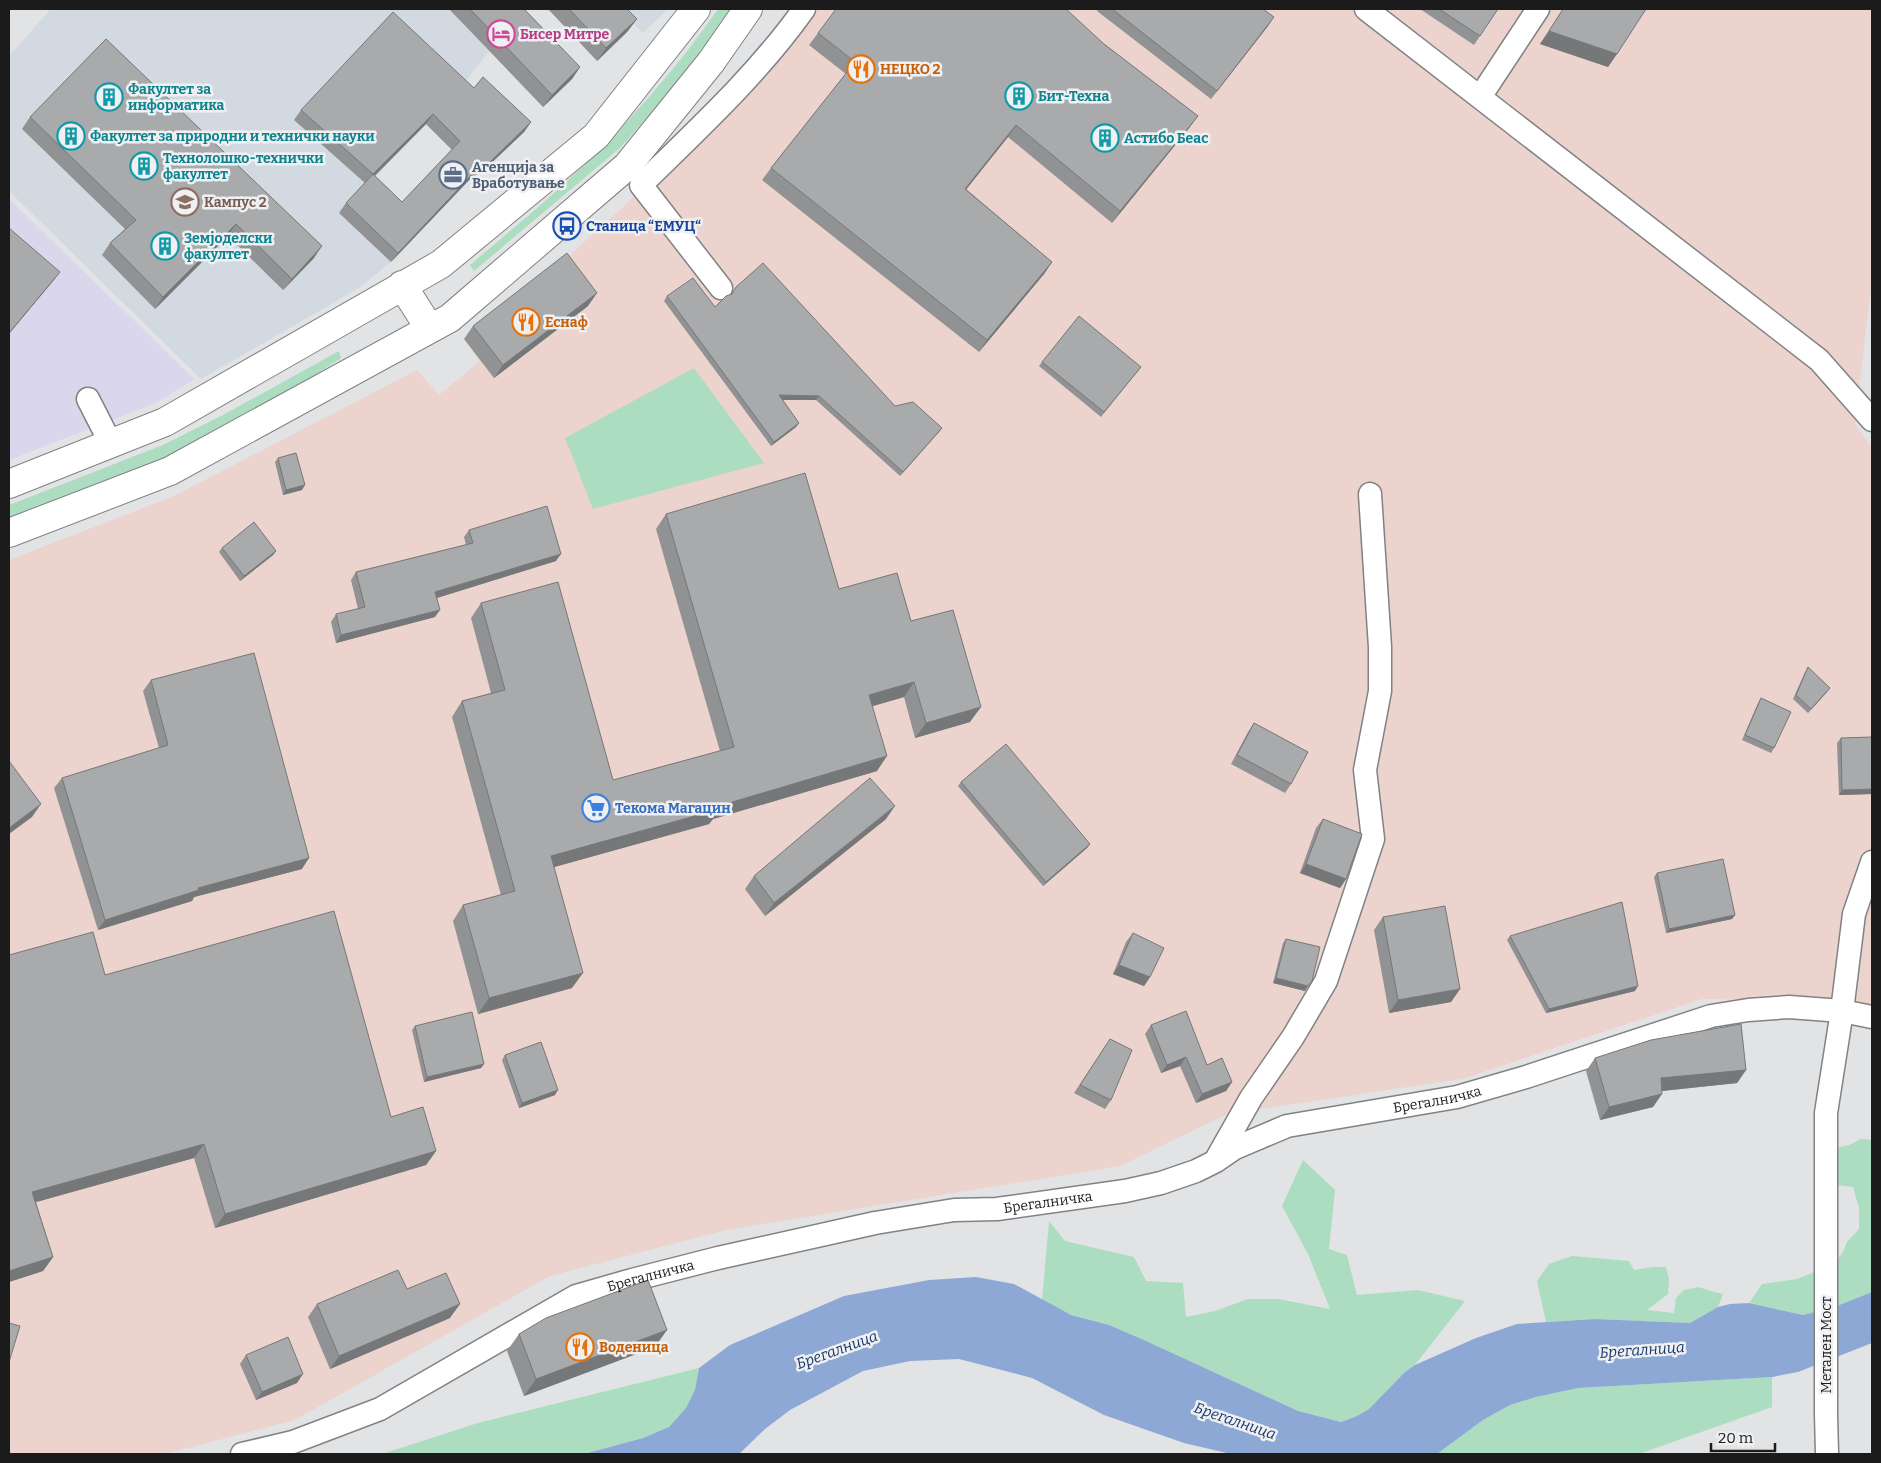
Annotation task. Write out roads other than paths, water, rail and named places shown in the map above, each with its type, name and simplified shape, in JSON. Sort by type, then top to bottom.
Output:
[{"type":"main road","points":[[9,484],[165,422],[441,264],[596,136],[696,9]]},
{"type":"main road","points":[[9,533],[170,471],[450,318],[627,166],[711,62],[748,9]]},
{"type":"main road","points":[[402,285],[430,329]]},
{"type":"street","points":[[720,288],[641,185],[730,96],[784,37],[804,9]]},
{"type":"street","points":[[1366,9],[1819,360],[1872,420]]},
{"type":"street","points":[[1480,97],[1538,9]]},
{"type":"street","points":[[88,399],[111,444]]},
{"type":"street","points":[[1216,1161],[1251,1098],[1293,1037],[1326,981],[1373,839],[1366,770],[1380,691],[1380,664],[1370,494]]},
{"type":"street","name":"Метален Мост","points":[[1827,1454],[1826,1113],[1842,1011],[1854,914],[1872,862]]},
{"type":"street","name":"Брегалничка","points":[[242,1454],[293,1442],[380,1409],[567,1301],[585,1294],[718,1258],[875,1223],[954,1210],[997,1209],[1125,1191],[1177,1178],[1216,1161],[1235,1148],[1288,1126],[1457,1097],[1526,1077],[1711,1016],[1748,1010],[1789,1008],[1842,1011],[1872,1017]]},
{"type":"water","name":"Брегалница","points":[[976,1277],[1014,1284],[1071,1315],[1109,1325],[1298,1411],[1341,1422],[1369,1409],[1405,1372],[1415,1365],[1476,1338],[1517,1324],[1595,1319],[1690,1323],[1718,1307],[1749,1303],[1803,1315],[1832,1308],[1872,1292],[1872,1343],[1798,1372],[1772,1377],[1578,1388],[1536,1397],[1510,1405],[1483,1420],[1437,1454],[1231,1454],[1184,1443],[1104,1415],[1032,1378],[959,1359],[910,1361],[863,1371],[790,1410],[765,1429],[739,1454],[584,1454],[643,1438],[669,1427],[686,1408],[695,1390],[699,1368],[730,1345],[844,1296],[929,1280]]},
{"type":"place","name":"Бисер Митре","points":[[501,34]]},
{"type":"place","name":"НЕЦКО 2","points":[[861,69]]},
{"type":"place","name":"Бит-Техна","points":[[1019,96]]},
{"type":"place","name":"Факултет за информатика","points":[[109,97]]},
{"type":"place","name":"Факултет за природни и технички науки","points":[[71,136]]},
{"type":"place","name":"Астибо Беас","points":[[1105,138]]},
{"type":"place","name":"Технолошко-технички факултет","points":[[144,166]]},
{"type":"place","name":"Агенција за Вработување","points":[[453,175]]},
{"type":"place","name":"Кампус 2","points":[[185,202]]},
{"type":"place","name":"Станица “ЕМУЦ“","points":[[567,226]]},
{"type":"place","name":"Земјоделски факултет","points":[[165,246]]},
{"type":"place","name":"Еснаф","points":[[526,322]]},
{"type":"place","name":"Текома Магацин","points":[[596,808]]},
{"type":"place","name":"Воденица","points":[[580,1347]]}]
